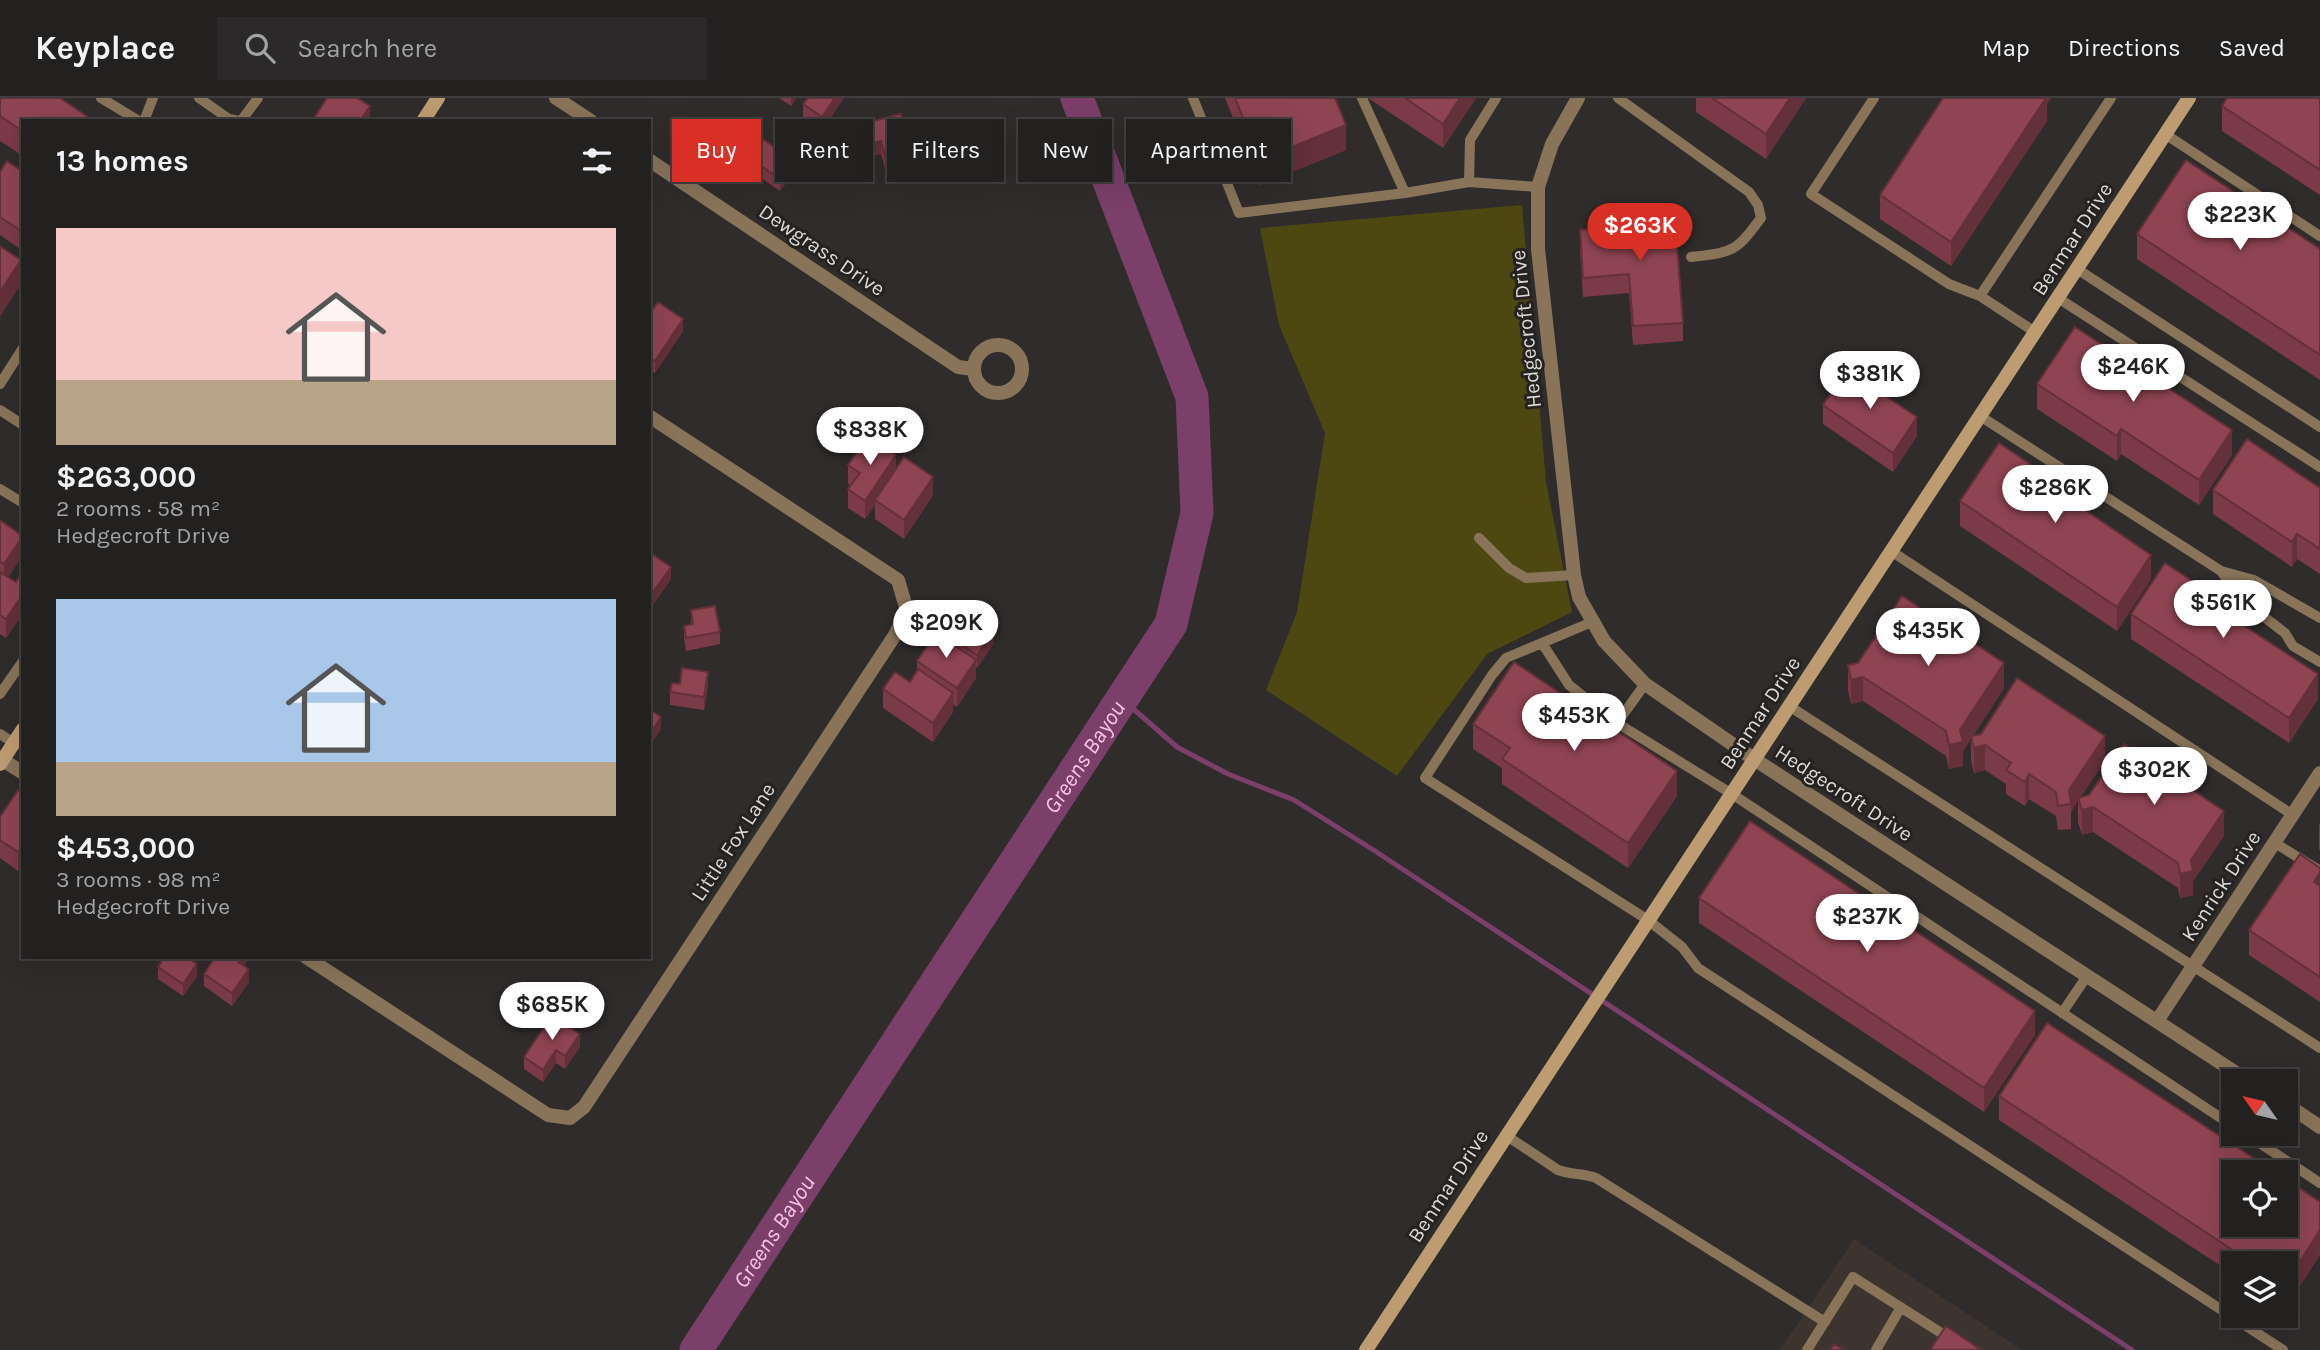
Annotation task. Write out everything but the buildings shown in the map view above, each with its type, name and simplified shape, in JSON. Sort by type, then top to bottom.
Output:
[{"type":"street","points":[[556,98],[587,119]]},
{"type":"street","name":"Hedgecroft Drive","points":[[1578,98],[1552,144],[1538,187],[1538,249],[1574,575],[1579,597],[1604,641],[1645,684],[1754,759],[2230,1069]]},
{"type":"street","name":"Benmar Drive","points":[[1366,1350],[2189,98]]},
{"type":"street","points":[[424,119],[433,100]]},
{"type":"street","name":"Dewgrass Drive","points":[[651,161],[958,367],[974,369]]},
{"type":"street","name":"Little Fox Lane","points":[[309,959],[548,1115],[570,1118],[584,1107],[895,635],[907,611],[898,580],[651,417]]},
{"type":"street","points":[[21,732],[1,762],[21,772]]},
{"type":"street","name":"Kenrick Drive","points":[[2157,1021],[2320,773]]},
{"type":"street","points":[[2298,1112],[2320,1127]]},
{"type":"lane","points":[[101,98],[138,119]]},
{"type":"lane","points":[[142,119],[153,98]]},
{"type":"lane","points":[[242,119],[258,98]]},
{"type":"lane","points":[[1193,98],[1239,212],[1405,194],[1469,182],[1538,187]]},
{"type":"lane","points":[[1362,98],[1405,194]]},
{"type":"lane","points":[[1469,182],[1470,141],[1496,98]]},
{"type":"lane","points":[[1618,98],[1749,192],[1758,205],[1761,218],[1745,239],[1728,253],[1691,257]]},
{"type":"lane","points":[[1874,98],[1811,194],[1949,284],[1980,296],[2035,332]]},
{"type":"lane","points":[[1980,296],[2111,98]]},
{"type":"lane","points":[[203,99],[229,119]]},
{"type":"lane","points":[[2165,134],[2320,236]]},
{"type":"lane","points":[[2077,269],[2320,427]]},
{"type":"lane","points":[[2058,298],[2320,467]]},
{"type":"lane","points":[[0,384],[21,351]]},
{"type":"lane","points":[[0,410],[21,424]]},
{"type":"lane","points":[[1980,416],[2221,571],[2254,580],[2320,618]]},
{"type":"lane","points":[[0,489],[21,502]]},
{"type":"lane","points":[[1479,538],[1509,568],[1526,578],[1574,575]]},
{"type":"lane","points":[[1891,551],[2293,815]]},
{"type":"lane","points":[[2221,571],[2241,599],[2285,633],[2294,646],[2320,662]]},
{"type":"lane","points":[[1592,622],[1506,658],[1425,778],[1648,920],[1682,947],[1698,968],[2283,1350]]},
{"type":"lane","points":[[1542,643],[1569,685],[1617,723],[1732,794],[2221,1118]]},
{"type":"lane","points":[[0,694],[21,664]]},
{"type":"lane","points":[[1617,723],[1645,684]]},
{"type":"lane","points":[[1789,706],[2320,1048]]},
{"type":"lane","points":[[0,734],[14,743]]},
{"type":"lane","points":[[2274,843],[2320,871]]},
{"type":"lane","points":[[2062,1013],[2087,976]]},
{"type":"lane","points":[[1507,1136],[1558,1170],[1584,1173],[1596,1178],[1825,1322]]},
{"type":"lane","points":[[2264,1146],[2320,1183]]},
{"type":"lane","points":[[1807,1350],[1853,1277],[1901,1307],[1941,1338],[1968,1350]]},
{"type":"lane","points":[[1876,1350],[1901,1307]]},
{"type":"shaded area","points":[[1522,205],[1546,482],[1572,612],[1487,654],[1397,776],[1266,690],[1297,612],[1325,433],[1279,325],[1260,228]]},
{"type":"shaded area","points":[[1854,1239],[2022,1350],[1780,1350]]},
{"type":"waterway","name":"Greens Bayou","points":[[696,1350],[1171,624],[1197,513],[1192,397],[1077,98]]},
{"type":"waterway","points":[[1122,699],[1177,747],[1228,774],[1294,800],[1375,851],[2132,1350]]}]
